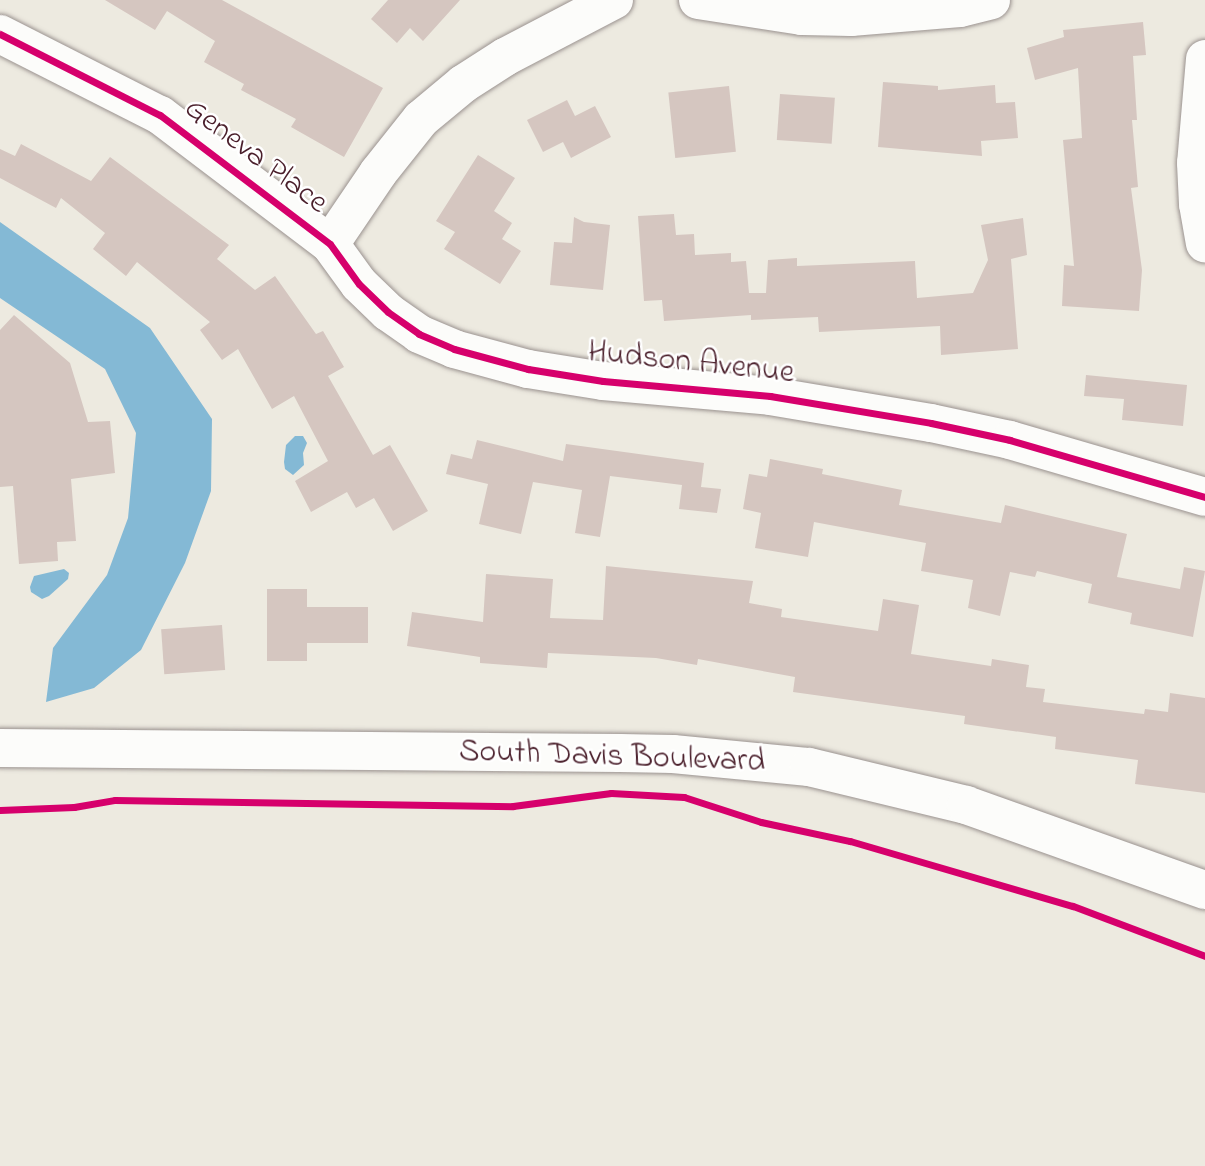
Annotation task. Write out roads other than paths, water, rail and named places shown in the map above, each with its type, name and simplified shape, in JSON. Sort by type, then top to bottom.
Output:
[{"type":"street","points":[[330,244],[391,154],[421,119],[463,84],[505,57],[614,0]]},
{"type":"street","points":[[698,0],[802,16],[851,17],[960,8],[991,0]]},
{"type":"street","name":"Geneva Place","points":[[0,34],[160,115],[330,244]]},
{"type":"street","points":[[1205,59],[1196,163],[1198,204],[1205,243]]},
{"type":"street","name":"Hudson Avenue","points":[[330,244],[359,284],[388,312],[419,334],[454,349],[528,369],[591,379],[769,396],[932,423],[1010,440],[1205,497]]},
{"type":"street","name":"South Davis Boulevard","points":[[0,748],[673,754],[809,768],[966,805],[1205,890]]},
{"type":"water","points":[[0,222],[150,328],[212,419],[211,491],[185,563],[141,650],[94,688],[46,702],[53,648],[107,575],[128,518],[136,433],[105,369],[0,298]]},
{"type":"water","points":[[295,436],[303,436],[307,443],[303,453],[304,465],[293,475],[285,469],[284,462],[286,445]]},
{"type":"water","points":[[64,569],[69,573],[68,579],[49,596],[42,599],[31,592],[34,576]]}]
